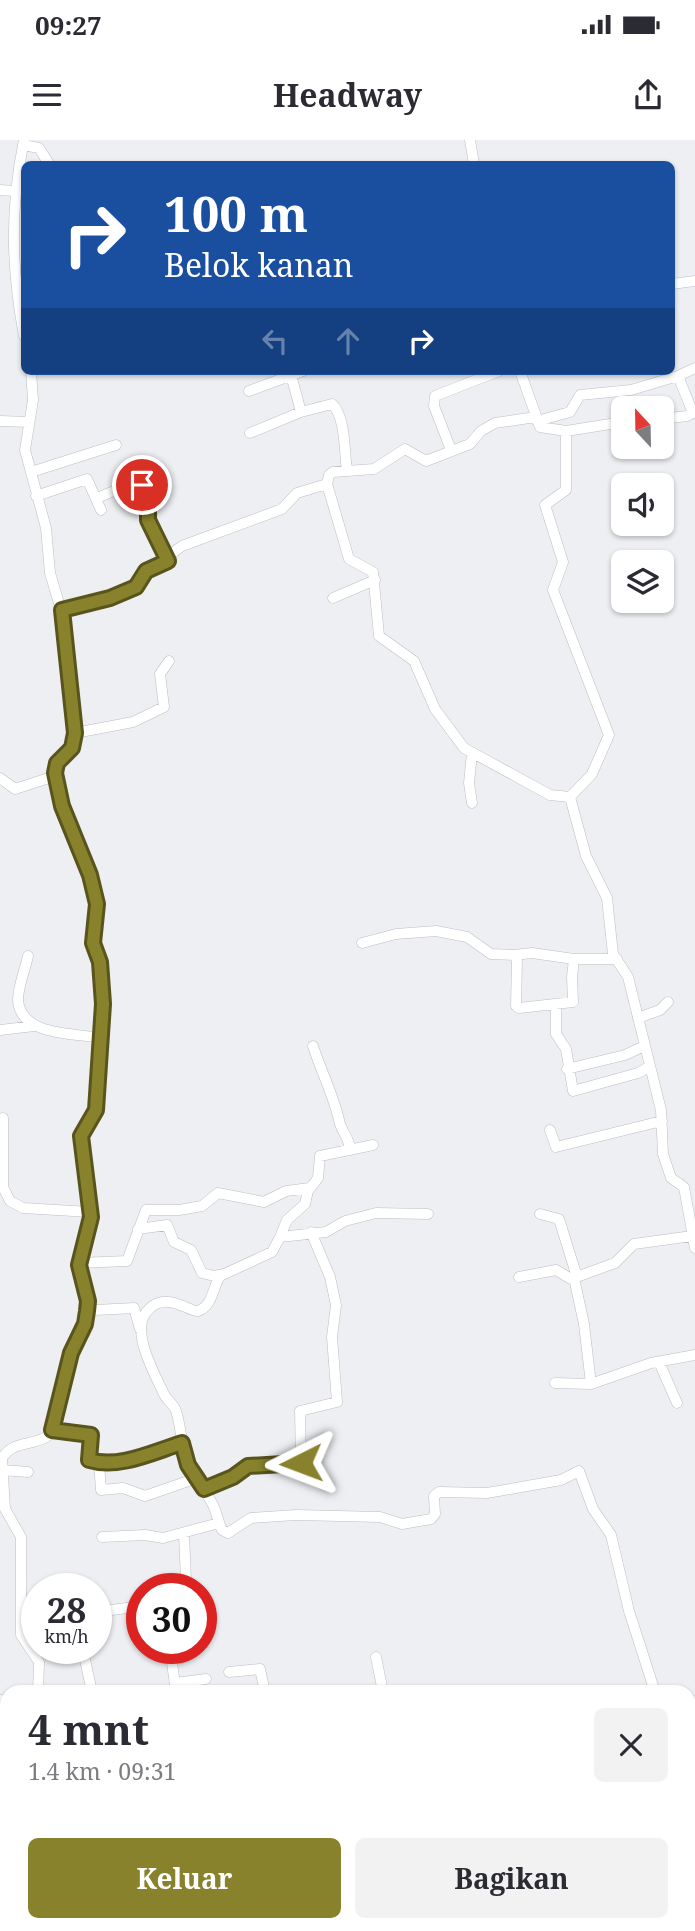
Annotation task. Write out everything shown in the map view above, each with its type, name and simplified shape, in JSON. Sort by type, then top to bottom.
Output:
[{"type":"street","points":[[470,140],[474,161]]},
{"type":"street","points":[[21,316],[12,221],[14,191],[24,143],[38,148],[47,161]]},
{"type":"street","points":[[0,190],[14,191]]},
{"type":"street","points":[[0,225],[12,221]]},
{"type":"street","points":[[675,284],[695,281]]},
{"type":"street","points":[[566,431],[566,489],[544,505],[563,562],[553,590],[609,735],[592,774],[570,797],[550,796],[472,753],[447,728],[435,709],[414,661],[379,636],[375,580],[371,570],[350,561],[327,484],[330,474],[374,469],[405,449],[413,451],[424,461],[470,444],[481,431],[495,423],[537,419],[570,412],[580,395],[644,387],[695,368]]},
{"type":"street","points":[[22,1573],[22,1537],[6,1513],[3,1470],[5,1453],[20,1443],[43,1440],[52,1430],[71,1353],[85,1324],[88,1301],[79,1263],[90,1226],[90,1212],[81,1136],[96,1110],[102,974],[93,943],[97,904],[90,875],[62,806],[55,776],[57,763],[72,748],[75,733],[62,610],[50,573],[47,528],[24,446],[33,400],[31,375]]},
{"type":"street","points":[[250,391],[291,375],[301,412]]},
{"type":"street","points":[[451,450],[434,406],[435,396],[489,375]]},
{"type":"street","points":[[521,375],[537,419],[544,429],[566,431],[611,424]]},
{"type":"street","points":[[674,418],[693,413],[678,376]]},
{"type":"street","points":[[250,433],[301,412],[335,405],[347,470]]},
{"type":"street","points":[[0,421],[29,422]]},
{"type":"street","points":[[31,472],[69,463],[78,456],[116,445]]},
{"type":"street","points":[[36,496],[83,478],[89,481],[101,510]]},
{"type":"street","points":[[97,498],[133,483],[141,483],[148,501],[148,520],[168,561]]},
{"type":"street","points":[[62,610],[110,598],[136,587],[146,571],[168,561],[171,554],[182,546],[282,509],[297,493],[327,484]]},
{"type":"street","points":[[333,598],[375,580]]},
{"type":"street","points":[[75,733],[131,723],[164,707],[160,674],[169,660]]},
{"type":"street","points":[[472,753],[469,783],[472,803]]},
{"type":"street","points":[[0,778],[15,789],[55,776]]},
{"type":"street","points":[[570,797],[586,856],[607,898],[612,954],[626,972],[662,1121],[663,1154],[671,1178],[684,1187],[695,1248]]},
{"type":"street","points":[[362,943],[396,934],[436,931],[467,937],[491,954],[532,953],[574,959],[617,959]]},
{"type":"street","points":[[514,955],[517,960],[517,1008],[556,1006],[575,1000],[572,977],[574,959]]},
{"type":"street","points":[[28,956],[18,1002],[23,1016],[34,1026]]},
{"type":"street","points":[[638,1018],[660,1010],[668,1002]]},
{"type":"street","points":[[556,1006],[556,1034],[566,1049],[567,1069],[574,1091],[638,1073],[649,1067]]},
{"type":"street","points":[[0,1030],[34,1026],[100,1038]]},
{"type":"street","points":[[313,1046],[336,1103],[339,1121],[349,1138],[350,1150]]},
{"type":"street","points":[[567,1069],[625,1055],[644,1046]]},
{"type":"street","points":[[4,1118],[2,1187],[10,1201],[19,1207],[90,1212]]},
{"type":"street","points":[[550,1130],[556,1147],[662,1121]]},
{"type":"street","points":[[138,1229],[167,1225],[174,1242],[191,1250],[202,1273],[214,1276],[224,1273],[272,1252],[290,1216],[305,1204],[310,1188],[318,1178],[320,1156],[373,1146]]},
{"type":"street","points":[[79,1263],[127,1261],[144,1212],[148,1209],[179,1210],[202,1206],[218,1193],[264,1202],[286,1191],[310,1188]]},
{"type":"street","points":[[281,1237],[326,1232],[345,1221],[376,1213],[428,1214]]},
{"type":"street","points":[[540,1214],[559,1219],[576,1278],[591,1384]]},
{"type":"street","points":[[204,1489],[233,1477],[248,1466],[301,1463],[300,1411],[337,1402],[332,1337],[335,1305],[330,1277],[311,1232]]},
{"type":"street","points":[[519,1277],[556,1270],[576,1278],[615,1263],[634,1244],[692,1236]]},
{"type":"street","points":[[140,1329],[149,1310],[169,1301],[180,1303],[193,1311],[200,1310],[211,1300],[218,1279],[224,1273]]},
{"type":"street","points":[[95,1310],[134,1308],[164,1396],[175,1408],[187,1460],[226,1533],[247,1519],[296,1515],[380,1517],[402,1524],[434,1517],[434,1496],[439,1492],[487,1493],[561,1480],[579,1471],[593,1508],[611,1535],[629,1611],[653,1685]]},
{"type":"street","points":[[555,1383],[591,1384],[659,1362],[695,1355]]},
{"type":"street","points":[[659,1362],[677,1403]]},
{"type":"street","points":[[52,1430],[91,1435],[89,1460],[99,1463],[117,1463],[182,1443]]},
{"type":"street","points":[[99,1463],[101,1490],[123,1488],[145,1496],[197,1478]]},
{"type":"street","points":[[3,1470],[29,1472]]},
{"type":"street","points":[[102,1537],[145,1535],[163,1538],[219,1523]]},
{"type":"street","points":[[184,1534],[186,1573]]},
{"type":"street","points":[[376,1657],[382,1685]]},
{"type":"street","points":[[39,1664],[39,1685]]},
{"type":"street","points":[[86,1664],[90,1685]]},
{"type":"street","points":[[172,1664],[176,1685]]},
{"type":"street","points":[[229,1672],[260,1669],[263,1685]]},
{"type":"street","points":[[186,1685],[206,1679]]},
{"type":"route","points":[[142,485],[148,504],[148,520],[168,561],[146,571],[139,586],[110,598],[62,610],[75,733],[72,748],[57,763],[55,773],[64,815],[90,875],[97,904],[93,949],[100,962],[103,1004],[96,1110],[94,1117],[83,1128],[81,1136],[91,1217],[79,1265],[86,1287],[87,1311],[85,1324],[71,1353],[52,1430],[91,1435],[89,1460],[99,1463],[117,1463],[182,1443],[188,1465],[204,1489],[233,1477],[248,1466],[301,1463]]}]
